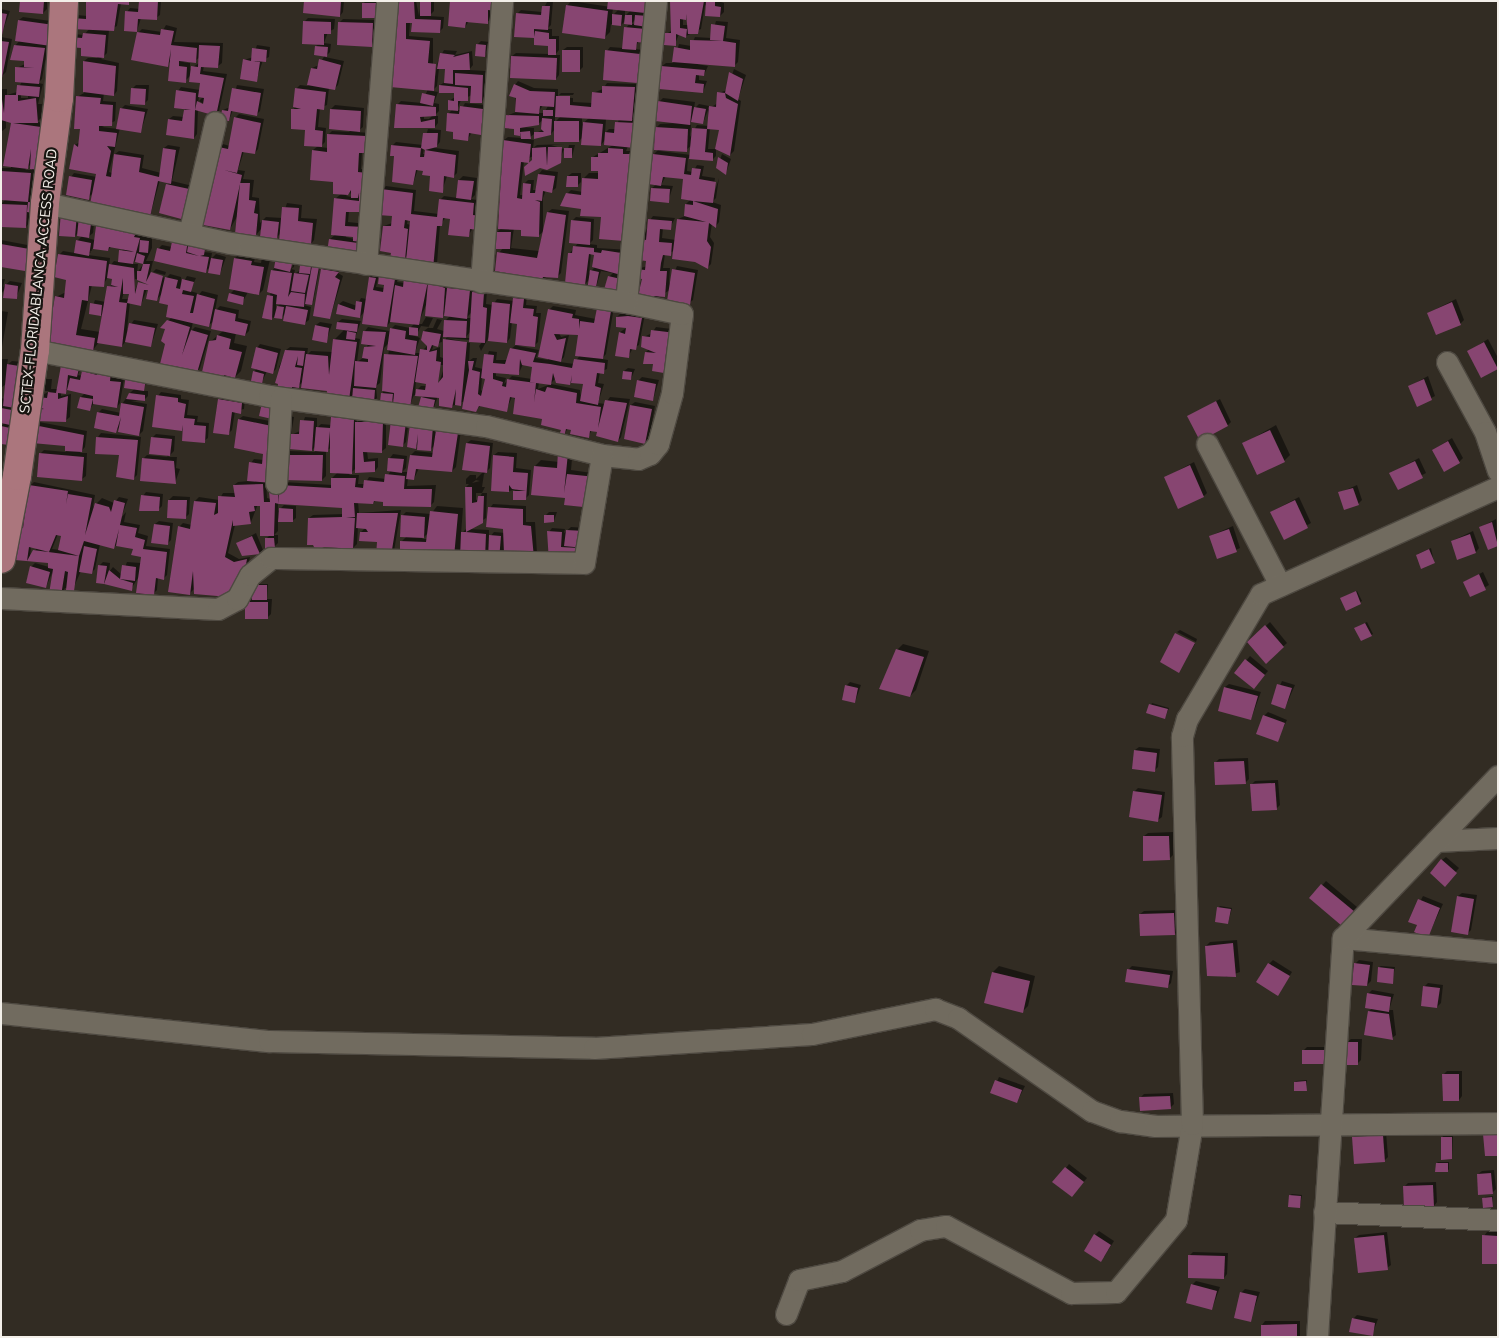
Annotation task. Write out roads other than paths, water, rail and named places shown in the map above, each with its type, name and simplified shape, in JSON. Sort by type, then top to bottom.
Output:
[{"type":"main road","name":"SCTEX-FLORIDABLANCA ACCESS ROAD","points":[[1,559],[17,476],[35,350],[46,204],[59,98],[64,1]]},
{"type":"street","points":[[366,264],[387,1]]},
{"type":"street","points":[[480,282],[502,1]]},
{"type":"street","points":[[626,302],[656,1]]},
{"type":"street","points":[[189,234],[215,122]]},
{"type":"street","points":[[35,350],[281,398],[486,426],[602,455],[638,459],[650,454],[658,444],[672,393],[682,314],[626,302],[480,282],[189,234],[46,204]]},
{"type":"street","points":[[1447,362],[1485,432],[1498,471]]},
{"type":"street","points":[[276,483],[281,398]]},
{"type":"street","points":[[1208,444],[1280,585]]},
{"type":"street","points":[[1,598],[218,609],[237,599],[250,575],[271,558],[584,563],[602,455]]},
{"type":"street","points":[[786,1314],[799,1280],[842,1271],[920,1230],[946,1226],[1071,1293],[1116,1292],[1176,1220],[1192,1124],[1182,736],[1196,703],[1261,594],[1498,487]]},
{"type":"street","points":[[1317,1337],[1324,1212],[1333,1123],[1343,938],[1498,776]]},
{"type":"street","points":[[1436,842],[1498,838]]},
{"type":"street","points":[[1343,938],[1498,952]]},
{"type":"street","points":[[1,1013],[269,1041],[594,1048],[812,1034],[935,1009],[958,1018],[1092,1111],[1120,1121],[1156,1126],[1192,1124],[1498,1123]]},
{"type":"street","points":[[1324,1212],[1498,1220]]}]
